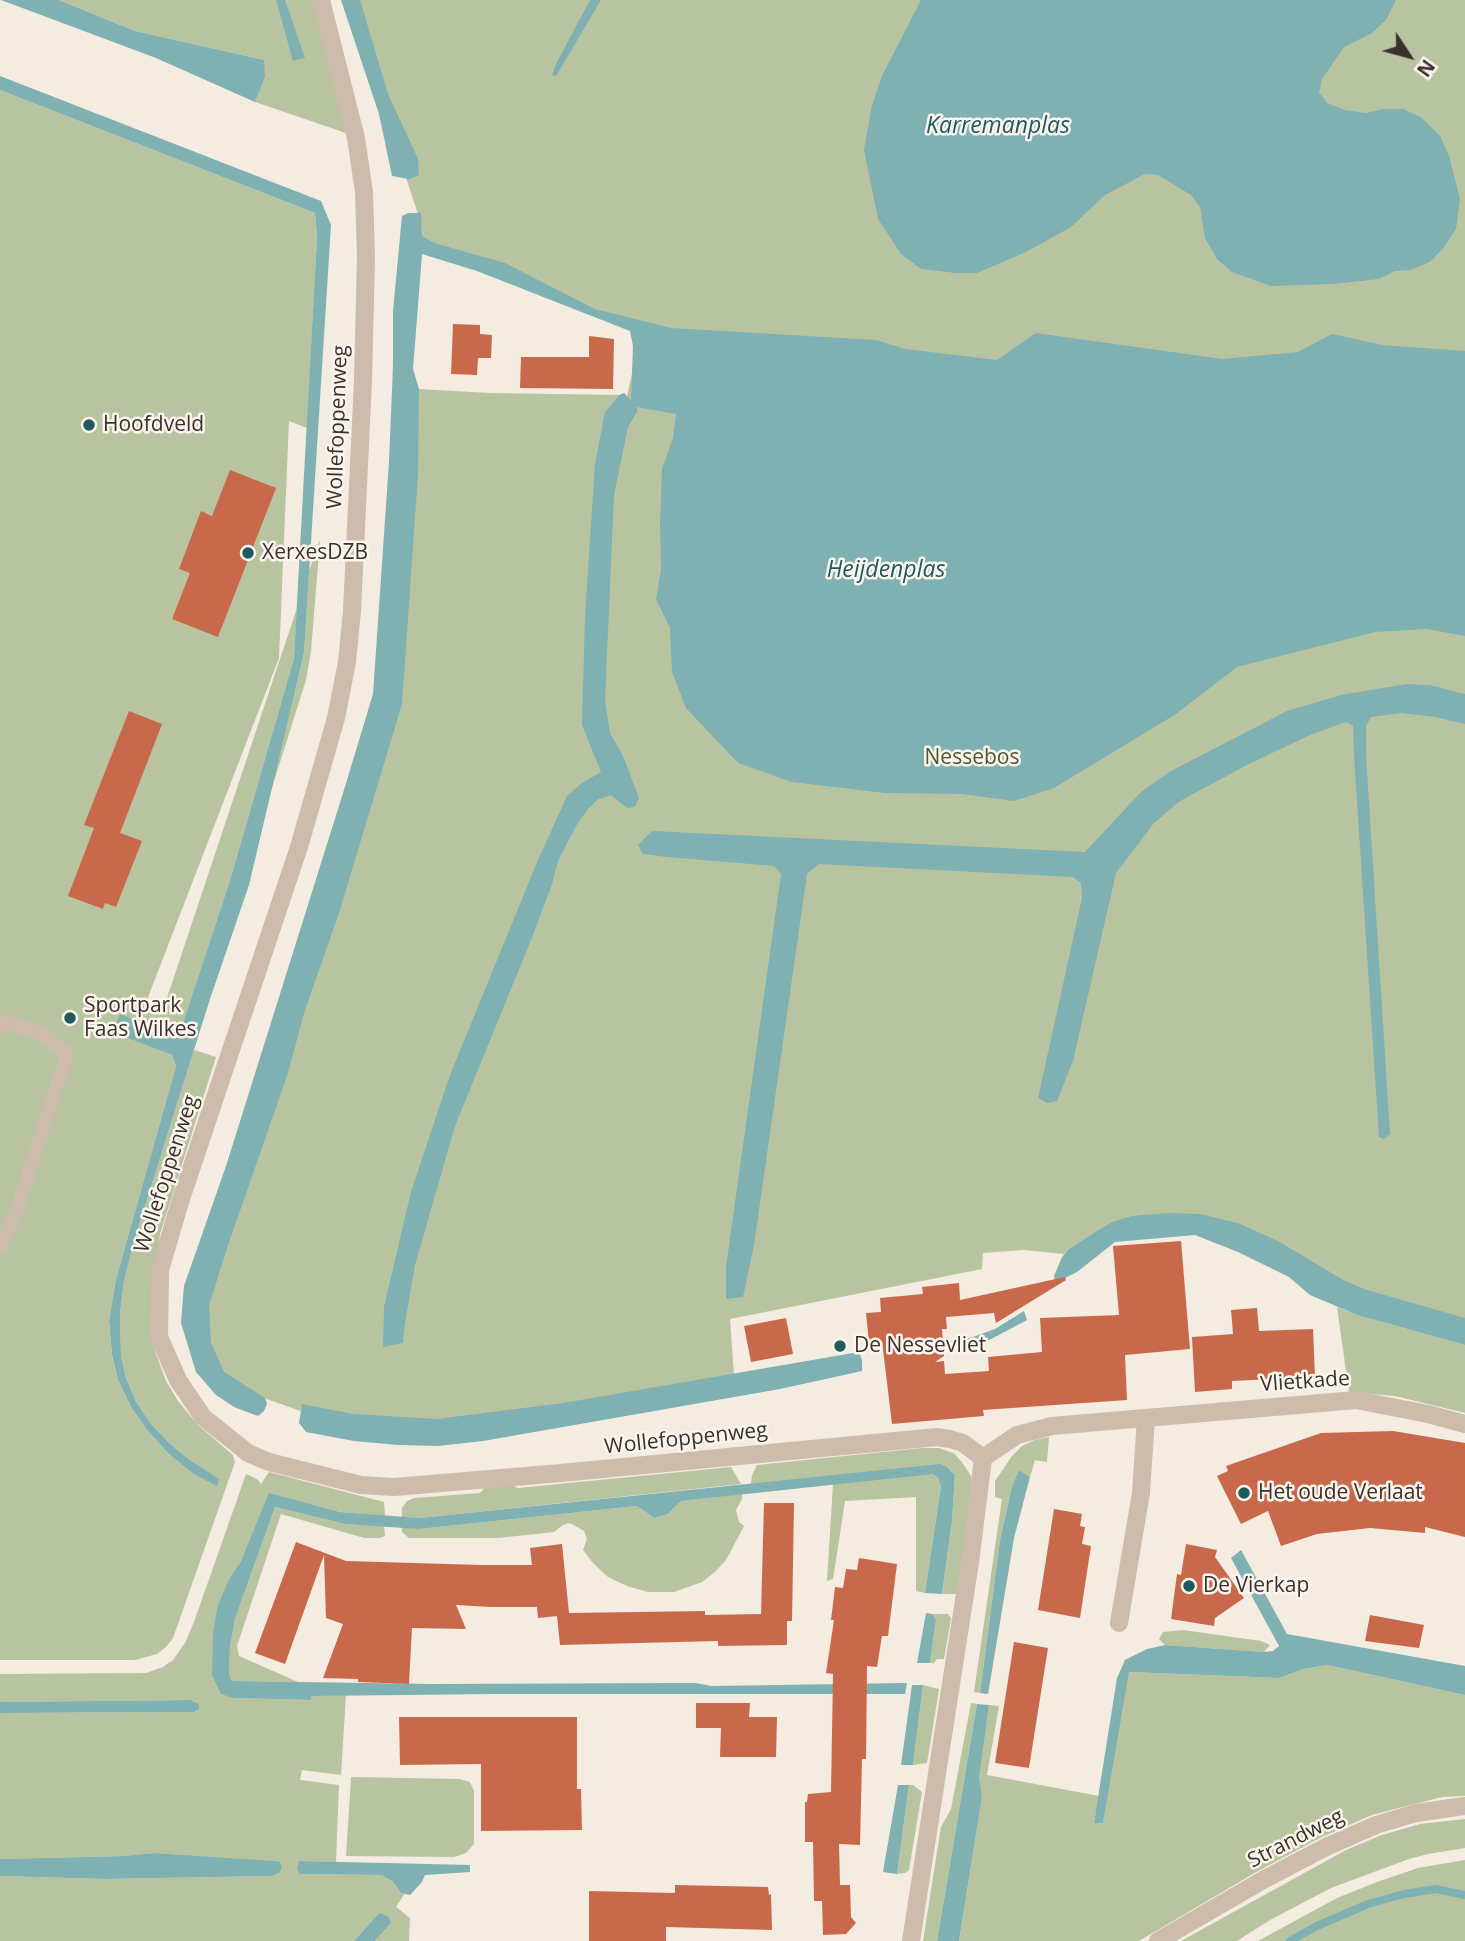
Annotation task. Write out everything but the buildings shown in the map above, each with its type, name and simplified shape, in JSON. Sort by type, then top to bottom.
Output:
[{"type":"street","name":"Wollefoppenweg","points":[[321,0],[356,138],[364,192],[366,257],[363,381],[347,662],[337,718],[299,847],[180,1202],[160,1270],[159,1338],[178,1380],[203,1416],[248,1453],[269,1462],[361,1485],[394,1487],[937,1437],[964,1443],[983,1458]]},
{"type":"street","name":"Vlietkade","points":[[983,1458],[1017,1434],[1052,1426],[1356,1400],[1465,1424]]},
{"type":"street","points":[[1119,1623],[1141,1493],[1146,1418]]},
{"type":"street","points":[[911,1941],[970,1562],[983,1458]]},
{"type":"street","name":"Strandweg","points":[[1157,1941],[1263,1880],[1326,1847],[1376,1825],[1416,1813],[1465,1807]]},
{"type":"lane","points":[[0,1028],[3,1021],[43,1034],[67,1054],[14,1219],[0,1247]]},
{"type":"green space","points":[[59,0],[318,0],[346,133],[255,102],[264,77],[264,60],[135,31]]},
{"type":"green space","name":"Nessebos","points":[[349,0],[1465,0],[1465,1332],[1400,1313],[1263,1242],[1155,1219],[1068,1250],[1064,1254],[1024,1250],[983,1253],[982,1269],[730,1319],[734,1375],[375,1437],[215,1381],[192,1320],[387,705],[419,389],[619,395],[608,408],[624,410],[641,333],[429,248],[422,236],[422,227]]},
{"type":"green space","name":"Sportpark Faas Wilkes","points":[[0,90],[315,213],[317,237],[307,428],[289,421],[279,658],[145,1005],[163,1010],[297,608],[294,658],[231,877],[183,1023],[177,1034],[138,1021],[132,1038],[172,1055],[176,1066],[116,1279],[109,1321],[112,1356],[118,1380],[131,1407],[147,1430],[168,1453],[191,1461],[152,1425],[136,1402],[121,1356],[120,1314],[124,1281],[134,1241],[194,1050],[216,1057],[160,1234],[152,1287],[151,1320],[155,1351],[166,1381],[198,1425],[233,1455],[235,1462],[173,1638],[157,1654],[135,1660],[0,1660]]},
{"type":"green space","points":[[320,540],[306,680],[270,794],[304,653],[309,571]]},
{"type":"green space","points":[[1337,1307],[1465,1345],[1465,1413],[1395,1396],[1349,1392]]},
{"type":"green space","points":[[1049,1437],[1047,1462],[1035,1460],[1030,1477],[1019,1470],[1012,1486],[1000,1540],[980,1693],[974,1692],[1002,1499],[995,1497],[995,1481],[1022,1446]]},
{"type":"green space","points":[[939,1448],[955,1454],[971,1476],[972,1495],[958,1594],[942,1594],[955,1475],[948,1468],[751,1484],[757,1465]]},
{"type":"green space","points":[[731,1467],[741,1484],[419,1518],[402,1517],[402,1508],[407,1501],[414,1498],[480,1493],[487,1485],[509,1483],[518,1488]]},
{"type":"green space","points":[[269,1472],[384,1502],[385,1516],[340,1512],[275,1495],[230,1577],[213,1632],[233,1698],[311,1700],[312,1696],[346,1695],[341,1775],[302,1770],[300,1780],[339,1785],[336,1862],[300,1861],[297,1870],[301,1874],[381,1875],[393,1882],[401,1893],[405,1893],[396,1907],[410,1918],[409,1941],[375,1941],[391,1923],[379,1913],[354,1941],[0,1941],[0,1876],[104,1879],[272,1876],[279,1873],[205,1857],[154,1853],[0,1859],[0,1713],[194,1712],[199,1708],[196,1702],[191,1700],[0,1702],[0,1674],[146,1673],[173,1660],[185,1643],[194,1622],[246,1474],[261,1484]]},
{"type":"green space","points":[[933,1474],[941,1486],[925,1593],[916,1591],[916,1497],[845,1501],[833,1579],[827,1581],[833,1484]]},
{"type":"green space","points":[[742,1494],[736,1510],[739,1522],[744,1526],[726,1560],[702,1582],[674,1592],[648,1592],[608,1577],[583,1550],[587,1539],[584,1531],[570,1523],[554,1532],[498,1538],[409,1538],[402,1532],[402,1527],[419,1529],[637,1506],[654,1518],[668,1514],[681,1501]]},
{"type":"green space","points":[[275,1507],[345,1524],[384,1526],[385,1536],[364,1538],[281,1514],[237,1646],[239,1656],[298,1682],[231,1680],[230,1647],[235,1619]]},
{"type":"green space","points":[[932,1614],[948,1614],[951,1618],[944,1659],[930,1663],[936,1620]]},
{"type":"green space","points":[[1183,1630],[1261,1641],[1270,1645],[1264,1652],[1165,1645],[1159,1639],[1163,1632]]},
{"type":"green space","points":[[1327,1665],[1465,1695],[1465,1796],[1442,1797],[1372,1815],[1320,1838],[1139,1941],[959,1941],[982,1797],[978,1777],[989,1705],[999,1706],[987,1775],[1099,1796],[1094,1822],[1103,1822],[1128,1672],[1279,1678],[1304,1669]]},
{"type":"green space","points":[[923,1685],[939,1689],[927,1763],[913,1765]]},
{"type":"green space","points":[[971,1703],[977,1704],[937,1941],[923,1941],[941,1827],[951,1809]]},
{"type":"green space","points":[[351,1777],[459,1779],[470,1782],[474,1791],[474,1844],[466,1853],[454,1857],[346,1856]]},
{"type":"green space","points":[[909,1785],[922,1792],[909,1870],[897,1874]]},
{"type":"green space","points":[[1465,1819],[1465,1848],[1409,1859],[1331,1888],[1237,1941],[1181,1941],[1346,1850],[1382,1835],[1420,1824]]},
{"type":"green space","points":[[1465,1860],[1465,1941],[1258,1941],[1337,1898],[1377,1882],[1418,1868]]},
{"type":"water","points":[[1,0],[59,0],[135,31],[264,60],[265,77],[255,102],[156,58]]},
{"type":"water","points":[[276,0],[285,0],[305,58],[293,61]]},
{"type":"water","points":[[341,0],[360,0],[388,94],[418,159],[419,175],[409,179],[392,176],[379,114]]},
{"type":"water","points":[[590,0],[601,0],[556,76],[552,75],[557,62]]},
{"type":"water","name":"Karremanplas","points":[[921,0],[1396,0],[1386,20],[1372,33],[1344,47],[1322,79],[1319,92],[1327,103],[1345,110],[1366,113],[1403,109],[1421,117],[1440,136],[1449,156],[1460,199],[1456,229],[1430,262],[1410,270],[1395,271],[1379,279],[1271,286],[1232,272],[1217,259],[1205,238],[1200,207],[1191,195],[1158,175],[1145,174],[1105,195],[1071,227],[1026,252],[977,273],[921,269],[901,254],[878,219],[864,150],[872,105],[882,76]]},
{"type":"water","points":[[0,76],[321,201],[331,225],[304,653],[249,885],[134,1241],[124,1281],[120,1314],[121,1356],[136,1402],[170,1444],[219,1479],[217,1486],[194,1474],[168,1453],[147,1430],[131,1407],[118,1380],[112,1355],[109,1321],[116,1279],[176,1066],[172,1055],[113,1032],[120,1014],[176,1034],[183,1023],[231,877],[294,658],[317,237],[315,213],[0,90]]},
{"type":"water","name":"Heijdenplas","points":[[421,213],[422,236],[434,243],[505,263],[595,309],[671,328],[876,340],[905,349],[997,360],[1036,333],[1222,359],[1298,352],[1332,334],[1382,345],[1465,351],[1465,636],[1427,629],[1375,632],[1237,667],[1176,714],[1054,788],[1014,801],[962,794],[885,793],[792,782],[738,763],[686,708],[672,672],[670,628],[656,599],[661,569],[662,469],[673,438],[676,414],[636,407],[638,410],[628,427],[614,495],[605,701],[610,733],[623,756],[639,798],[635,807],[627,808],[611,795],[597,800],[576,826],[558,861],[531,940],[455,1126],[415,1265],[403,1343],[383,1347],[384,1307],[411,1192],[450,1075],[567,796],[601,772],[582,725],[585,617],[595,464],[605,412],[619,395],[624,393],[631,400],[633,346],[630,331],[477,271],[422,254],[413,369],[419,389],[418,475],[402,704],[339,913],[305,1010],[287,1076],[209,1306],[211,1343],[224,1372],[265,1398],[267,1404],[258,1416],[234,1407],[216,1395],[196,1372],[181,1323],[184,1286],[226,1166],[373,694],[389,462],[393,311],[402,216]]},
{"type":"water","points":[[1407,684],[1430,685],[1465,694],[1465,724],[1401,713],[1371,717],[1366,726],[1390,1134],[1384,1139],[1379,1137],[1353,726],[1346,722],[1310,735],[1249,764],[1180,801],[1154,823],[1116,873],[1073,1061],[1057,1101],[1047,1103],[1038,1098],[1082,898],[1081,883],[1073,877],[819,864],[807,874],[754,1245],[743,1297],[726,1299],[726,1267],[781,874],[774,866],[643,854],[638,845],[652,831],[1085,852],[1141,792],[1171,771],[1287,711],[1341,695]]},
{"type":"water","points":[[1200,1214],[1238,1223],[1278,1241],[1345,1281],[1367,1290],[1465,1318],[1465,1345],[1357,1315],[1310,1295],[1289,1277],[1195,1235],[1115,1242],[1077,1272],[1055,1283],[1054,1276],[1068,1250],[1112,1222],[1132,1216]]},
{"type":"water","points":[[1024,1311],[1027,1320],[976,1347],[948,1350],[946,1342],[995,1329]]},
{"type":"water","points":[[859,1352],[862,1371],[780,1389],[483,1441],[438,1446],[354,1441],[306,1432],[299,1423],[302,1404],[353,1414],[437,1419],[563,1403]]},
{"type":"water","points":[[940,1464],[955,1475],[942,1594],[925,1593],[941,1486],[933,1474],[681,1501],[668,1514],[654,1518],[637,1506],[419,1529],[345,1524],[275,1507],[235,1619],[230,1647],[229,1673],[231,1680],[236,1681],[431,1684],[695,1683],[712,1686],[907,1683],[905,1694],[492,1694],[312,1696],[311,1700],[233,1698],[221,1694],[212,1675],[213,1632],[218,1605],[230,1577],[241,1561],[269,1493],[340,1512],[419,1518]]},
{"type":"water","points":[[1019,1470],[1030,1477],[1014,1538],[988,1694],[980,1693],[1000,1540],[1012,1486]]},
{"type":"water","points":[[1241,1550],[1287,1634],[1465,1666],[1465,1695],[1327,1665],[1304,1669],[1279,1678],[1129,1672],[1103,1823],[1094,1823],[1117,1678],[1125,1660],[1147,1649],[1165,1645],[1264,1652],[1273,1651],[1279,1646],[1231,1558]]},
{"type":"water","points":[[926,1613],[932,1614],[936,1620],[930,1663],[917,1663]]},
{"type":"water","points":[[912,1685],[923,1685],[913,1765],[901,1765]]},
{"type":"water","points":[[191,1700],[199,1704],[199,1709],[194,1712],[0,1713],[0,1702]]},
{"type":"water","points":[[977,1704],[989,1705],[979,1777],[982,1797],[959,1941],[937,1941]]},
{"type":"water","points":[[898,1785],[909,1785],[897,1874],[883,1872]]},
{"type":"water","points":[[154,1853],[272,1861],[280,1862],[282,1867],[279,1873],[272,1876],[104,1879],[0,1876],[0,1859]]},
{"type":"water","points":[[299,1861],[470,1865],[470,1872],[425,1875],[410,1895],[401,1893],[393,1882],[381,1875],[300,1874],[297,1870]]},
{"type":"water","points":[[379,1913],[388,1916],[391,1923],[375,1941],[354,1941]]},
{"type":"waterway","points":[[1290,1941],[1368,1904],[1404,1894],[1436,1889],[1465,1895]]},
{"type":"place","name":"Hoofdveld","points":[[89,425]]},
{"type":"place","name":"XerxesDZB","points":[[248,553]]},
{"type":"place","name":"Sportpark Faas Wilkes","points":[[70,1018]]},
{"type":"place","name":"De Nessevliet","points":[[840,1346]]},
{"type":"place","name":"Het oude Verlaat","points":[[1244,1493]]},
{"type":"place","name":"De Vierkap","points":[[1189,1586]]}]
